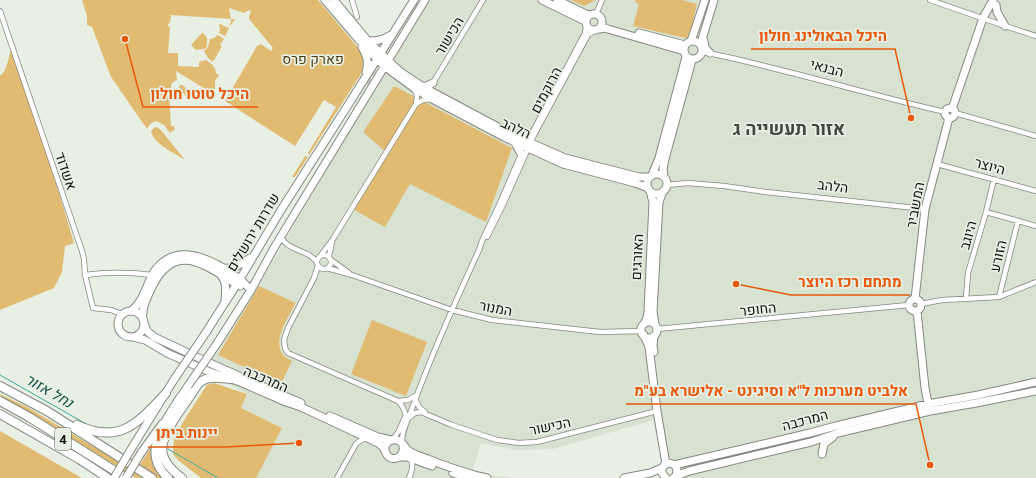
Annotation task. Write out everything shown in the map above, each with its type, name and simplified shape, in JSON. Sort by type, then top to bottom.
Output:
[{"type":"highway","points":[[182,478],[170,468],[164,459],[162,445],[165,435],[198,384],[206,379],[231,379]]},
{"type":"highway","points":[[0,386],[47,411],[91,431],[104,433],[123,430],[139,421],[166,393]]},
{"type":"highway","points":[[168,478],[158,466],[155,448],[157,438],[180,398]]},
{"type":"highway","name":"4","points":[[0,401],[29,417],[126,478]]},
{"type":"highway","points":[[47,411],[152,478]]},
{"type":"highway","name":"4","points":[[0,414],[79,459],[108,478]]},
{"type":"street","points":[[325,0],[363,40],[380,41],[391,35],[397,29]]},
{"type":"street","points":[[329,0],[363,40]]},
{"type":"street","points":[[334,0],[363,40],[368,64],[361,85]]},
{"type":"street","points":[[352,0],[357,17]]},
{"type":"street","name":"שדרות ירושלים","points":[[114,478],[175,378],[224,304],[281,210],[414,0]]},
{"type":"street","name":"שדרות ירושלים","points":[[126,478],[141,453],[180,398],[252,290],[281,236],[368,91],[425,0]]},
{"type":"street","name":"הכישור","points":[[433,83],[482,0]]},
{"type":"street","points":[[542,0],[586,20]]},
{"type":"street","points":[[558,0],[586,20],[588,28],[591,30],[604,28],[688,51]]},
{"type":"street","points":[[596,14],[602,0]]},
{"type":"street","points":[[701,49],[697,42],[688,51],[663,169],[666,180],[665,188],[656,194],[649,189],[647,181],[660,158],[688,51],[705,0]]},
{"type":"street","points":[[586,20],[592,13],[596,14],[609,26],[688,51],[698,58],[714,0]]},
{"type":"street","points":[[930,0],[1036,36]]},
{"type":"street","points":[[995,2],[997,12],[1006,26]]},
{"type":"street","name":"המשביר","points":[[915,303],[925,209],[938,164],[950,113],[984,18],[991,12],[995,2]]},
{"type":"street","name":"אשדוד","points":[[0,11],[82,250],[85,275],[93,308],[111,310],[122,314]]},
{"type":"street","name":"הרוקמים","points":[[531,143],[585,33],[586,20]]},
{"type":"street","points":[[597,29],[602,24],[602,21]]},
{"type":"street","name":"הרוקמים","points":[[392,440],[407,417],[479,250],[504,205],[523,155],[531,143],[588,35],[597,29]]},
{"type":"street","points":[[703,36],[705,48],[710,53]]},
{"type":"street","name":"הלהב","points":[[363,40],[386,64],[414,88],[434,96],[515,139],[531,143],[565,158],[639,177],[651,176]]},
{"type":"street","points":[[368,91],[386,75],[400,75],[396,65],[395,49]]},
{"type":"street","name":"הבנאי","points":[[701,49],[710,53],[830,82],[882,97],[1036,136]]},
{"type":"street","name":"הלהב","points":[[400,75],[423,87],[434,96]]},
{"type":"street","points":[[416,104],[434,96],[433,83],[423,87]]},
{"type":"street","points":[[414,88],[417,96],[416,104],[333,239],[320,256],[321,266],[288,328],[284,340],[285,348],[288,353],[398,401],[415,398],[419,407],[426,414]]},
{"type":"street","points":[[515,139],[523,155],[528,153],[531,143]]},
{"type":"street","name":"הלהב","points":[[531,143],[563,164],[635,183],[649,189]]},
{"type":"street","name":"היוצר","points":[[938,164],[1036,191]]},
{"type":"street","points":[[651,176],[660,174],[664,177]]},
{"type":"street","name":"היוגב","points":[[966,298],[968,273],[994,179]]},
{"type":"street","name":"הלהב","points":[[665,188],[688,183],[925,209]]},
{"type":"street","name":"האורגים","points":[[665,188],[659,202],[653,312],[655,330],[653,346],[668,465]]},
{"type":"street","name":"האורגים","points":[[643,330],[648,312],[653,202],[649,189]]},
{"type":"street","points":[[986,212],[1036,226]]},
{"type":"street","name":"הזורע","points":[[999,297],[1018,221]]},
{"type":"street","points":[[281,236],[286,244]]},
{"type":"street","points":[[321,266],[331,265],[330,258],[333,239]]},
{"type":"street","points":[[274,248],[280,244],[286,244]]},
{"type":"street","name":"המנור","points":[[286,244],[308,255],[321,266],[352,275],[452,310],[492,320],[600,332],[643,330]]},
{"type":"street","name":"המנור","points":[[308,255],[320,256],[325,254],[352,275]]},
{"type":"street","points":[[131,311],[138,305],[156,269],[170,258],[180,255],[190,255],[202,258],[252,290]]},
{"type":"street","points":[[144,322],[139,313],[127,311],[122,314],[118,320],[118,328],[127,336],[139,334],[142,331],[144,322],[142,312],[157,278],[163,269],[178,261],[189,260],[220,270],[229,269],[252,257]]},
{"type":"street","points":[[220,270],[226,286],[224,304]]},
{"type":"street","points":[[85,275],[100,273],[138,273],[152,275]]},
{"type":"street","name":"החופר","points":[[655,330],[942,300],[999,297],[1036,282]]},
{"type":"street","points":[[915,303],[911,310],[916,311],[925,388],[930,411]]},
{"type":"street","name":"המרכבה","points":[[144,322],[147,331],[154,336],[214,365],[378,437],[392,440]]},
{"type":"street","points":[[649,322],[655,330],[651,337],[647,337],[643,330],[649,322]]},
{"type":"street","points":[[643,330],[649,347],[657,411],[668,465],[662,473],[664,478]]},
{"type":"street","name":"המרכבה","points":[[133,336],[145,340],[167,353],[210,372],[240,382],[301,407],[368,438],[381,445],[385,451]]},
{"type":"street","name":"המרכבה","points":[[624,478],[650,473],[668,465],[802,435],[928,404],[1036,382]]},
{"type":"street","name":"המרכבה","points":[[674,477],[689,471],[811,442],[838,433],[930,411],[1036,390]]},
{"type":"street","points":[[398,401],[403,407],[407,417],[418,412],[426,414]]},
{"type":"street","name":"הכישור","points":[[426,414],[452,425],[497,440],[519,443],[537,442],[657,411]]},
{"type":"street","name":"הרוקמים","points":[[403,445],[403,434],[407,417]]},
{"type":"street","points":[[352,431],[356,444]]},
{"type":"street","points":[[811,442],[818,446],[822,454],[824,444],[838,433]]},
{"type":"street","points":[[337,478],[356,444],[361,440],[368,438]]},
{"type":"street","points":[[468,478],[404,456],[391,458],[385,451],[387,442],[392,440],[399,441],[410,452],[426,459],[487,478]]},
{"type":"street","points":[[399,457],[403,452],[403,445]]},
{"type":"street","points":[[409,478],[413,465],[410,458]]},
{"type":"street","points":[[412,471],[415,467],[425,464]]},
{"type":"street","points":[[668,465],[677,470],[674,477]]},
{"type":"shaded area","points":[[428,0],[1036,0],[1036,478],[678,478],[674,461],[662,463],[654,420],[553,449],[517,450],[481,443],[473,469],[496,476],[515,478],[256,478],[282,428],[241,408],[247,394],[202,370],[254,294],[397,49]]},
{"type":"green space","name":"פארק פרס","points":[[82,0],[318,0],[360,50],[363,59],[363,68],[361,74],[309,155],[308,153],[336,107],[324,100],[295,146],[225,101],[257,46],[261,44],[271,51],[273,48],[249,19],[251,12],[249,10],[244,13],[229,8],[231,19],[171,15],[170,23],[168,24],[170,27],[168,53],[178,53],[178,66],[199,67],[199,62],[206,60],[212,64],[216,73],[219,75],[215,81],[215,95],[176,71],[177,80],[171,85],[171,92],[169,92],[171,126],[174,126],[175,129],[170,133],[164,125],[156,121],[150,124],[147,129],[111,77],[92,27],[87,25],[87,16]]},
{"type":"green space","points":[[571,0],[595,0],[584,6]]},
{"type":"green space","points":[[636,0],[682,0],[697,4],[689,37],[685,38],[633,26],[639,4],[635,2]]},
{"type":"green space","points":[[231,19],[235,19],[229,26],[231,22]]},
{"type":"green space","points":[[219,24],[229,28],[225,36],[219,33]]},
{"type":"green space","points":[[202,33],[207,38],[206,48],[196,50],[191,45]]},
{"type":"green space","points":[[218,35],[224,39],[220,45],[222,46],[213,62],[208,58],[204,51],[208,47],[210,39]]},
{"type":"green space","points":[[11,50],[50,163],[74,243],[65,246],[62,272],[54,288],[0,310],[0,76],[6,68]]},
{"type":"green space","points":[[180,85],[195,94],[190,101],[179,88]]},
{"type":"green space","points":[[394,86],[512,148],[486,222],[410,184],[385,227],[354,210],[385,151],[363,132]]},
{"type":"green space","points":[[157,127],[185,160],[165,148],[156,140],[151,131]]},
{"type":"green space","points":[[305,156],[308,157],[295,177],[292,177]]},
{"type":"green space","points":[[259,286],[296,303],[286,321],[279,341],[282,353],[285,357],[292,361],[281,384],[218,355]]},
{"type":"green space","points":[[372,320],[427,342],[406,396],[351,374]]},
{"type":"green space","points":[[214,383],[247,394],[241,408],[282,428],[256,478],[201,478],[178,460],[173,454],[174,438],[186,417],[207,385]]},
{"type":"green space","points":[[0,394],[27,407],[146,478],[136,478]]},
{"type":"green space","points":[[0,431],[82,478],[0,478]]},
{"type":"green space","points":[[152,446],[162,478],[157,478],[139,466]]},
{"type":"waterway","name":"נחל אזור","points":[[0,375],[88,425]]},
{"type":"waterway","name":"נחל אזור","points":[[168,449],[218,478]]},
{"type":"tunnel","points":[[367,48],[372,68],[372,78],[368,88]]},
{"type":"place","name":"היכל טוטו חולון","points":[[125,39]]},
{"type":"place","name":"היכל הבאולינג חולון","points":[[911,118]]},
{"type":"place","name":"מתחם רכז היוצר","points":[[736,284]]},
{"type":"place","name":"יינות ביתן","points":[[299,443]]},
{"type":"place","name":"אלביט מערכות ל\"א וסיגינט - אלישרא בע\"מ","points":[[930,465]]},
{"type":"district","name":"אזור תעשייה ג","points":[[789,128]]}]
